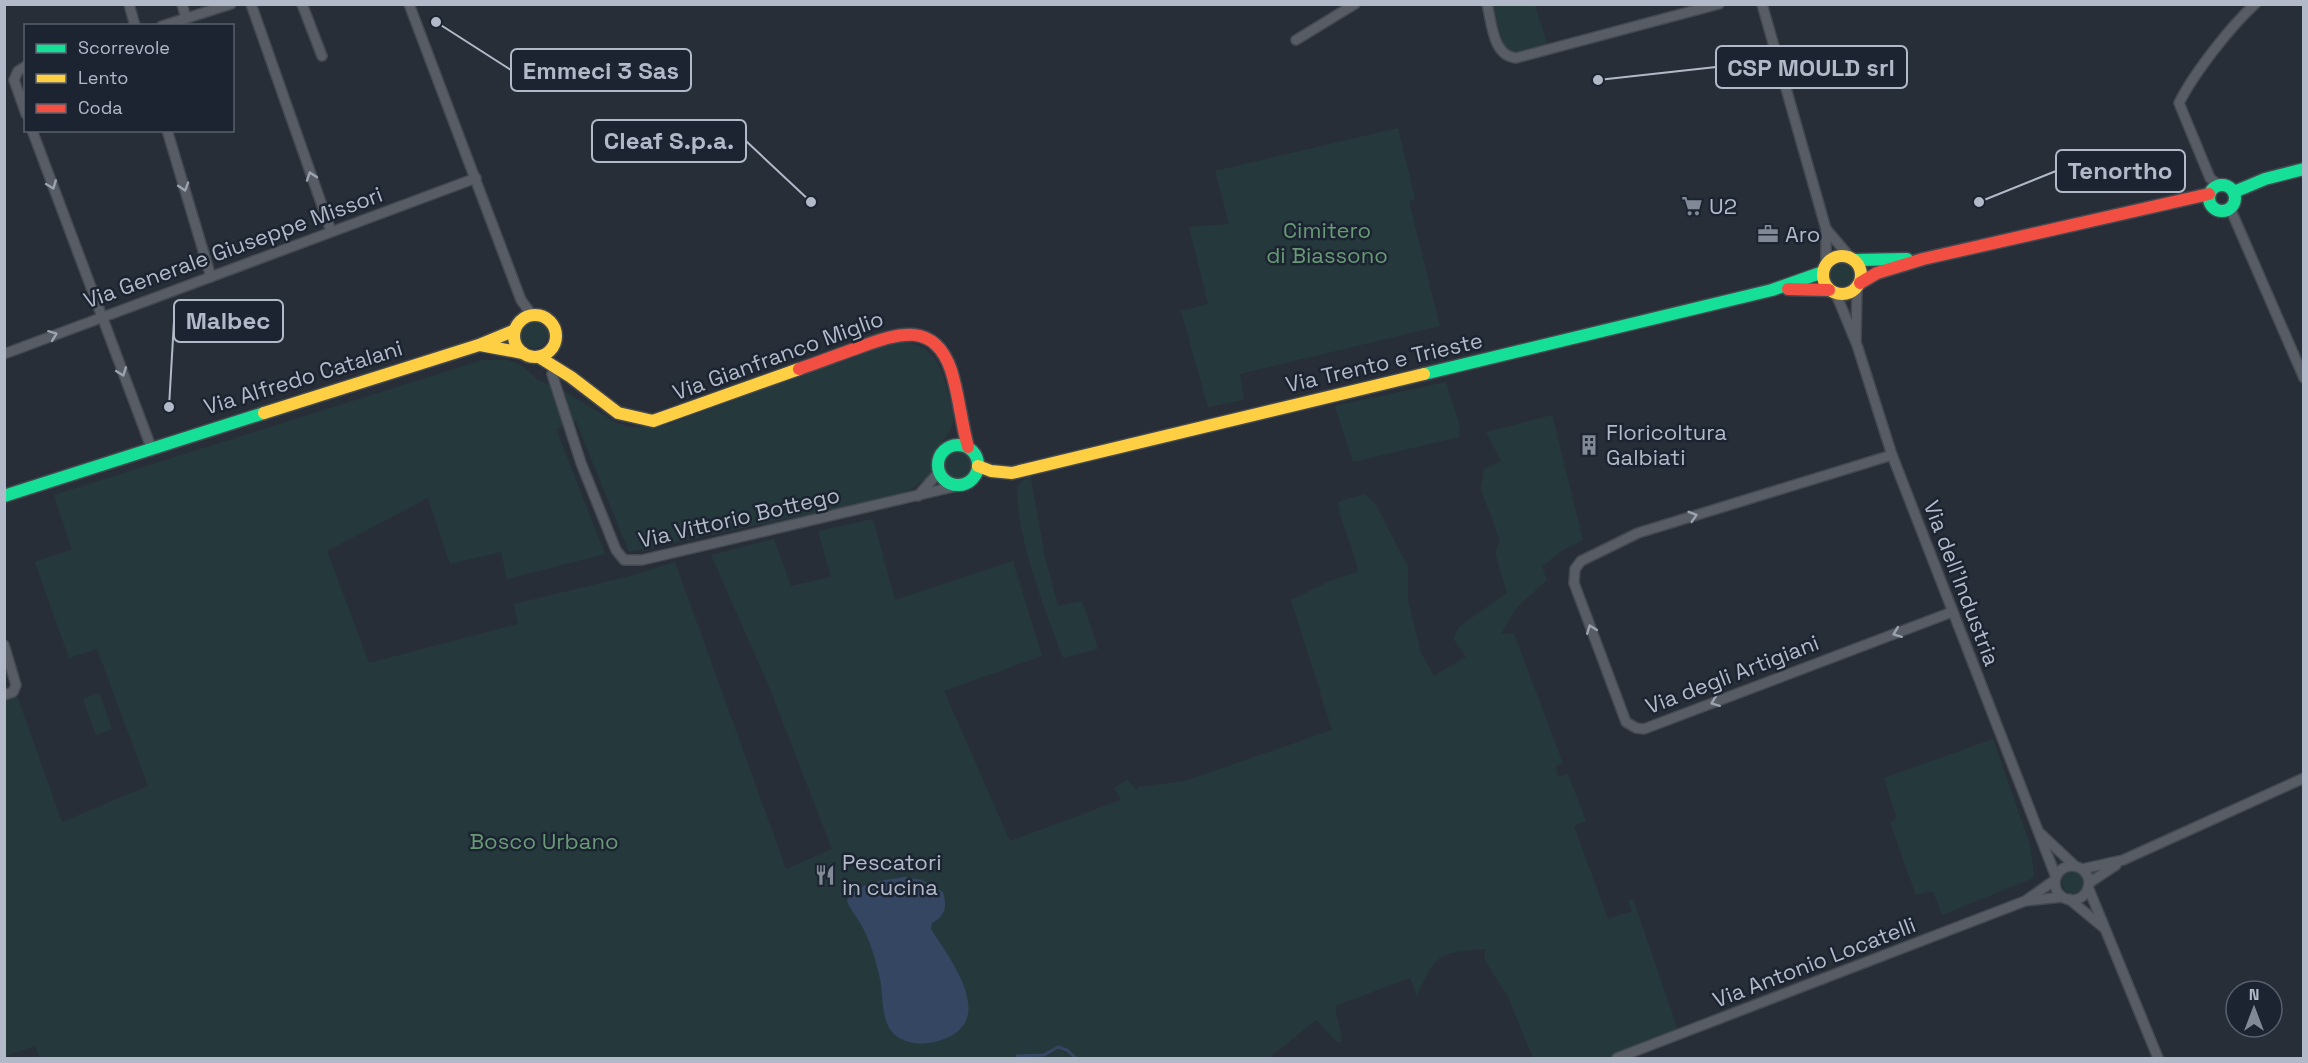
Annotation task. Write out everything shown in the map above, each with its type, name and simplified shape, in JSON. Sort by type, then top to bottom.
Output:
[{"type":"street","points":[[182,4],[186,18]]},
{"type":"street","points":[[168,24],[231,4]]},
{"type":"street","points":[[251,4],[331,231]]},
{"type":"street","points":[[302,4],[322,56]]},
{"type":"street","points":[[409,4],[521,300],[532,315]]},
{"type":"street","points":[[1296,40],[1355,4]]},
{"type":"street","points":[[1487,4],[1500,51],[1506,57],[1516,58],[1719,4]]},
{"type":"street","points":[[1762,4],[1826,229],[1824,282],[1833,292]]},
{"type":"street","points":[[2238,4],[2243,15]]},
{"type":"street","points":[[2213,189],[2229,186],[2234,192],[2235,201],[2230,208],[2223,211],[2214,209],[2209,202],[2213,189],[2210,178],[2179,103],[2187,87],[2254,4]]},
{"type":"street","points":[[130,6],[134,24]]},
{"type":"street","points":[[24,68],[15,76],[14,83],[24,109]]},
{"type":"street","points":[[33,132],[151,447]]},
{"type":"street","points":[[168,132],[211,277]]},
{"type":"street","points":[[2234,192],[2265,179],[2304,169]]},
{"type":"street","name":"Via Generale Giuseppe Missori","points":[[4,354],[476,178]]},
{"type":"street","name":"Via Trento e Trieste","points":[[1772,290],[1833,292],[1843,295],[1877,273],[1923,259],[2213,189]]},
{"type":"street","points":[[2230,208],[2304,378]]},
{"type":"street","points":[[1826,229],[1860,267],[1858,286]]},
{"type":"street","name":"Via Trento e Trieste","points":[[966,483],[1772,290],[1824,268],[1836,256],[1923,259]]},
{"type":"street","name":"Via dell'Industria","points":[[1857,345],[1858,286]]},
{"type":"street","name":"Via dell'Industria","points":[[1833,292],[1857,345],[1892,455],[2056,878]]},
{"type":"street","points":[[532,315],[542,315],[552,323],[557,335],[554,346],[539,357],[523,353],[516,344],[513,331],[520,321],[532,315]]},
{"type":"street","name":"Via Alfredo Catalani","points":[[4,496],[151,447],[479,345],[513,331]]},
{"type":"street","name":"Via Gianfranco Miglio","points":[[539,357],[572,377],[611,411],[631,419],[653,421],[894,335],[912,333],[933,341],[944,354],[955,383],[959,413],[969,447]]},
{"type":"street","name":"Via Alfredo Catalani","points":[[479,345],[523,353]]},
{"type":"street","name":"Via Gianfranco Miglio","points":[[554,346],[558,359],[572,377]]},
{"type":"street","name":"Via Vittorio Bottego","points":[[552,374],[581,463],[616,550],[624,560],[642,560],[966,483]]},
{"type":"street","name":"Via Gianfranco Miglio","points":[[951,445],[959,413]]},
{"type":"street","points":[[918,496],[938,473],[939,456],[951,445],[969,447],[976,457],[978,466],[976,475],[966,483],[951,484],[938,473]]},
{"type":"street","name":"Via degli Artigiani","points":[[1892,455],[1638,533],[1581,561],[1575,569],[1574,583],[1626,722],[1636,728],[1644,729],[1952,612]]},
{"type":"street","name":"Via Trento e Trieste","points":[[978,466],[1006,473]]},
{"type":"street","points":[[4,645],[16,685],[9,694]]},
{"type":"street","points":[[2066,898],[2083,896],[2089,885],[2123,860],[2304,778]]},
{"type":"street","points":[[2038,832],[2078,868],[2089,885],[2158,1059]]},
{"type":"street","points":[[2108,932],[2056,889],[2056,878],[2067,867],[2078,868],[2123,860]]},
{"type":"street","name":"Via Antonio Locatelli","points":[[1617,1059],[2025,901],[2056,878]]},
{"type":"street","name":"Via Antonio Locatelli","points":[[2025,901],[2066,898]]},
{"type":"green space","points":[[1492,5],[1535,5],[1547,44],[1511,53],[1505,49]]},
{"type":"green space","name":"Cimitero di Biassono","points":[[1398,128],[1415,199],[1409,201],[1440,326],[1240,374],[1244,400],[1208,407],[1181,311],[1208,304],[1189,227],[1229,224],[1215,171]]},
{"type":"green space","points":[[1843,262],[1853,266],[1857,276],[1853,286],[1843,290],[1833,286],[1829,276],[1833,266]]},
{"type":"green space","points":[[534,320],[544,324],[548,334],[544,344],[534,348],[524,344],[520,334],[524,324]]},
{"type":"green space","name":"Bosco Urbano","points":[[904,342],[923,348],[935,359],[943,374],[953,417],[948,433],[933,457],[931,475],[904,494],[629,552],[576,421],[556,429],[605,554],[507,579],[501,552],[450,564],[428,498],[327,551],[369,663],[518,624],[514,604],[634,575],[675,562],[786,869],[832,849],[770,689],[711,555],[774,539],[791,586],[831,577],[818,531],[873,519],[895,600],[1013,561],[1042,656],[944,691],[1010,841],[1121,800],[1114,788],[1127,780],[1137,790],[1139,787],[1185,781],[1332,730],[1291,600],[1330,581],[1358,572],[1338,502],[1364,494],[1375,503],[1408,567],[1408,601],[1421,653],[1434,676],[1466,657],[1453,638],[1460,626],[1507,593],[1495,552],[1500,541],[1481,489],[1484,469],[1501,461],[1486,432],[1552,415],[1583,540],[1563,550],[1542,566],[1547,580],[1516,608],[1501,634],[1514,634],[1563,763],[1556,766],[1558,777],[1568,774],[1586,821],[1574,826],[1608,919],[1632,911],[1628,900],[1633,899],[1678,1030],[1661,1040],[1609,1058],[1533,1058],[1508,997],[1485,960],[1485,949],[1457,952],[1440,958],[1429,971],[1417,996],[1410,978],[1335,1006],[1342,1042],[1337,1042],[1316,1020],[1269,1058],[40,1058],[35,1046],[5,1056],[4,693],[15,690],[62,822],[148,786],[97,649],[69,658],[35,562],[72,549],[54,495],[483,360],[508,360],[521,365],[538,380],[565,392],[615,422],[630,427],[664,426],[893,343]]},
{"type":"green space","points":[[1446,382],[1460,426],[1459,437],[1353,462],[1335,406]]},
{"type":"green space","points":[[957,450],[967,454],[971,464],[967,474],[957,478],[947,474],[943,464],[947,454]]},
{"type":"green space","points":[[1030,474],[1045,557],[1058,606],[1082,601],[1098,649],[1063,658],[1033,573],[1018,508],[1017,486]]},
{"type":"green space","points":[[99,693],[112,729],[96,735],[83,699]]},
{"type":"green space","points":[[1993,739],[2030,845],[2034,875],[2031,879],[1942,915],[1933,891],[1916,895],[1890,822],[1897,819],[1884,778]]},
{"type":"green space","points":[[2073,871],[2083,878],[2084,882],[2077,892],[2073,893],[2063,886],[2062,882],[2069,872]]},
{"type":"water","points":[[905,877],[922,880],[943,892],[945,902],[943,914],[932,923],[931,929],[950,958],[966,992],[968,1008],[965,1022],[954,1034],[929,1043],[904,1040],[890,1029],[885,1016],[880,979],[872,950],[864,929],[847,900],[858,889],[865,886]]},
{"type":"waterway","points":[[842,895],[850,895]]},
{"type":"waterway","points":[[1017,1056],[1044,1055],[1058,1047],[1067,1050],[1076,1058]]},
{"type":"traffic: fast","points":[[2234,192],[2265,179],[2304,169]]},
{"type":"traffic: fast","points":[[2222,185],[2231,189],[2235,198],[2231,207],[2222,211],[2213,207],[2209,198],[2213,189],[2222,185]]},
{"type":"traffic: fast","points":[[1855,260],[1907,259]]},
{"type":"traffic: fast","points":[[1424,374],[1772,290],[1823,272]]},
{"type":"traffic: fast","points":[[4,496],[264,413]]},
{"type":"traffic: fast","points":[[958,445],[966,446],[972,451],[977,457],[978,465],[977,473],[972,479],[966,484],[958,485],[950,484],[944,479],[939,473],[938,465],[939,457],[944,451],[950,446],[958,445]]},
{"type":"traffic: slow","points":[[1842,256],[1856,261],[1861,275],[1856,289],[1842,294],[1828,289],[1823,275],[1828,261],[1842,256]]},
{"type":"traffic: slow","points":[[535,315],[543,316],[550,321],[555,328],[556,336],[555,344],[550,351],[543,356],[535,357],[527,356],[520,351],[515,344],[514,336],[515,328],[520,321],[527,316],[535,315]]},
{"type":"traffic: slow","points":[[264,413],[479,345],[513,331]]},
{"type":"traffic: slow","points":[[480,345],[523,353]]},
{"type":"traffic: slow","points":[[539,357],[571,377],[618,413],[653,421],[799,369]]},
{"type":"traffic: slow","points":[[978,466],[991,471],[1012,473],[1424,374]]},
{"type":"traffic: jam","points":[[1860,283],[1877,273],[1923,259],[2209,194]]},
{"type":"traffic: jam","points":[[1788,289],[1829,290]]},
{"type":"traffic: jam","points":[[799,369],[888,338],[901,335],[925,337],[944,354],[951,370],[968,447]]},
{"type":"place","name":"Emmeci 3 Sas","points":[[436,22]]},
{"type":"place","name":"CSP MOULD srl","points":[[1598,80]]},
{"type":"place","name":"Cleaf S.p.a.","points":[[811,202]]},
{"type":"place","name":"Tenortho","points":[[1979,202]]},
{"type":"place","name":"U2","points":[[1692,206]]},
{"type":"place","name":"Aro","points":[[1768,234]]},
{"type":"place","name":"Malbec","points":[[169,407]]},
{"type":"place","name":"Floricoltura Galbiati","points":[[1589,445]]},
{"type":"place","name":"Pescatori in cucina","points":[[825,875]]}]
